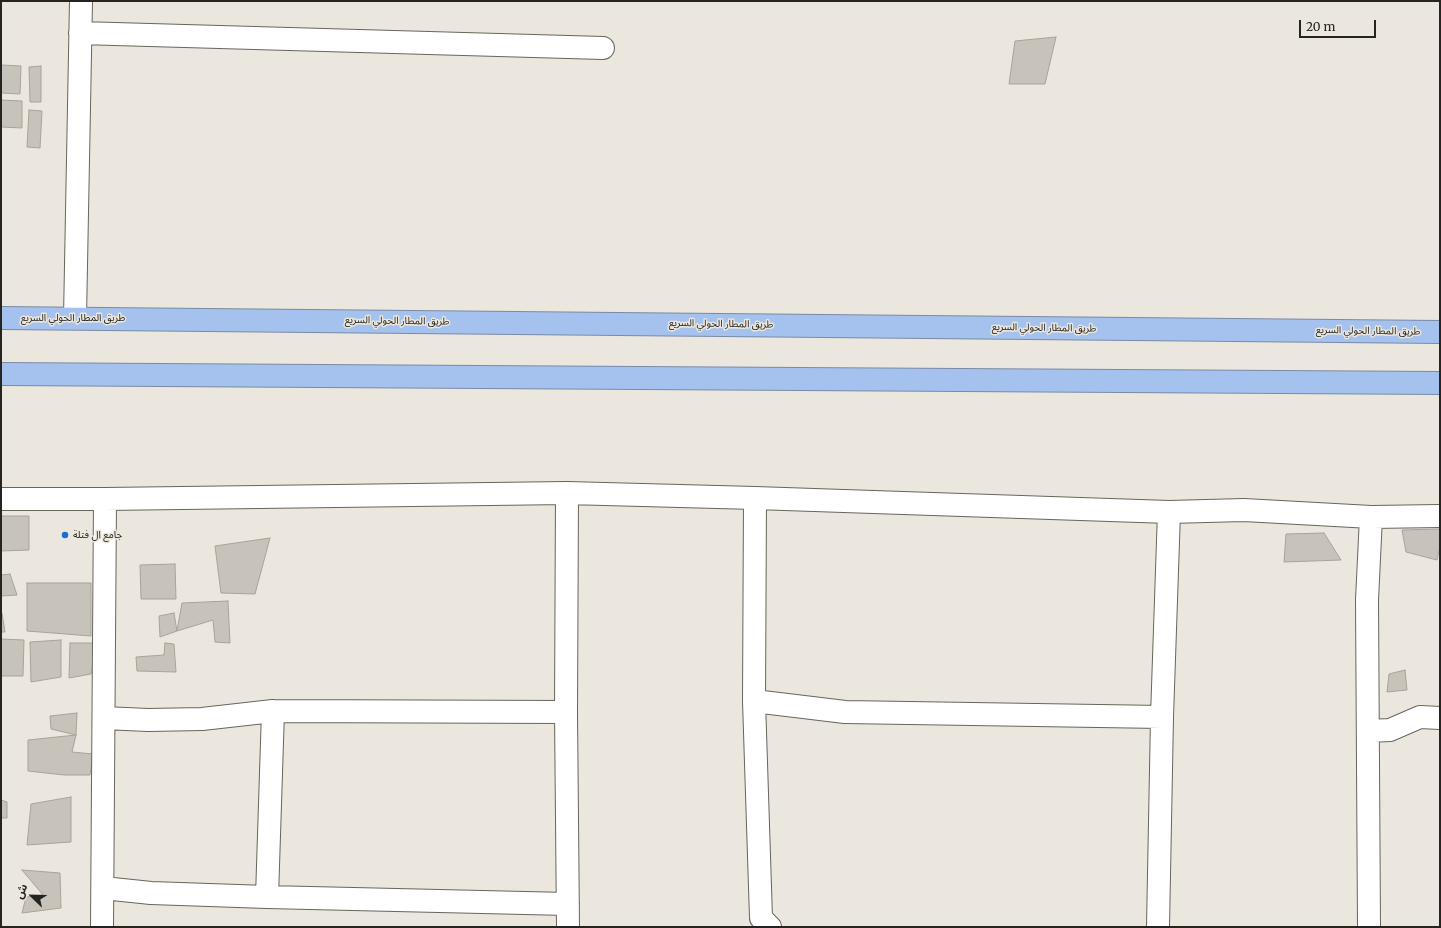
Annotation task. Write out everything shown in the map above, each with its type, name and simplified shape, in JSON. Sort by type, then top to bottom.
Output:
[{"type":"highway","name":"طريق المطار الحولي السريع","points":[[1,318],[1440,332]]},
{"type":"highway","points":[[1,374],[1440,383]]},
{"type":"street","points":[[75,318],[81,1]]},
{"type":"street","points":[[80,33],[603,48]]},
{"type":"street","points":[[568,493],[566,712],[568,927]]},
{"type":"street","points":[[1,499],[568,493],[1169,512],[1244,510],[1371,517],[1440,516]]},
{"type":"street","points":[[755,498],[754,701],[761,918],[770,927]]},
{"type":"street","points":[[102,927],[106,499]]},
{"type":"street","points":[[1158,927],[1162,717],[1169,512]]},
{"type":"street","points":[[1369,927],[1367,600],[1371,517]]},
{"type":"street","points":[[754,701],[845,712],[1162,717]]},
{"type":"street","points":[[104,718],[148,720],[202,719],[273,711],[566,712]]},
{"type":"street","points":[[267,897],[273,711]]},
{"type":"street","points":[[1368,731],[1390,730],[1420,717],[1440,718]]},
{"type":"street","points":[[103,888],[151,893],[267,897],[568,904]]},
{"type":"building","points":[[1056,37],[1045,84],[1009,84],[1015,41]]},
{"type":"building","points":[[1,65],[21,66],[20,94],[1,93]]},
{"type":"building","points":[[41,66],[41,102],[30,102],[29,67]]},
{"type":"building","points":[[1,100],[22,101],[22,128],[1,127]]},
{"type":"building","points":[[29,110],[42,111],[40,148],[27,147]]},
{"type":"building","points":[[1,516],[29,516],[29,550],[1,551]]},
{"type":"building","points":[[1440,529],[1440,546],[1437,560],[1406,552],[1402,530]]},
{"type":"building","points":[[1324,533],[1341,560],[1284,562],[1286,534]]},
{"type":"building","points":[[270,538],[255,594],[221,593],[215,546]]},
{"type":"building","points":[[175,564],[176,599],[141,599],[140,565]]},
{"type":"building","points":[[10,574],[17,595],[1,596],[1,575]]},
{"type":"building","points":[[27,583],[91,583],[91,636],[27,631]]},
{"type":"building","points":[[228,601],[230,643],[215,642],[213,620],[177,631],[182,603]]},
{"type":"building","points":[[2,613],[5,632],[1,632]]},
{"type":"building","points":[[174,613],[177,631],[160,637],[159,616]]},
{"type":"building","points":[[1,639],[24,640],[23,676],[1,676]]},
{"type":"building","points":[[61,640],[61,677],[31,682],[30,642]]},
{"type":"building","points":[[70,643],[98,643],[91,674],[69,678]]},
{"type":"building","points":[[165,643],[174,644],[176,672],[137,671],[136,657],[164,655]]},
{"type":"building","points":[[1405,670],[1407,690],[1387,692],[1389,674]]},
{"type":"building","points":[[77,713],[76,735],[51,729],[50,716]]},
{"type":"building","points":[[76,735],[72,752],[93,754],[90,775],[64,775],[28,771],[28,740]]},
{"type":"building","points":[[71,797],[71,842],[27,845],[31,804]]},
{"type":"building","points":[[1,800],[7,802],[7,818],[1,818]]},
{"type":"building","points":[[22,870],[60,873],[61,908],[22,913],[26,897],[43,895]]},
{"type":"place","name":"جامع ال فتلة","points":[[65,535]]}]
